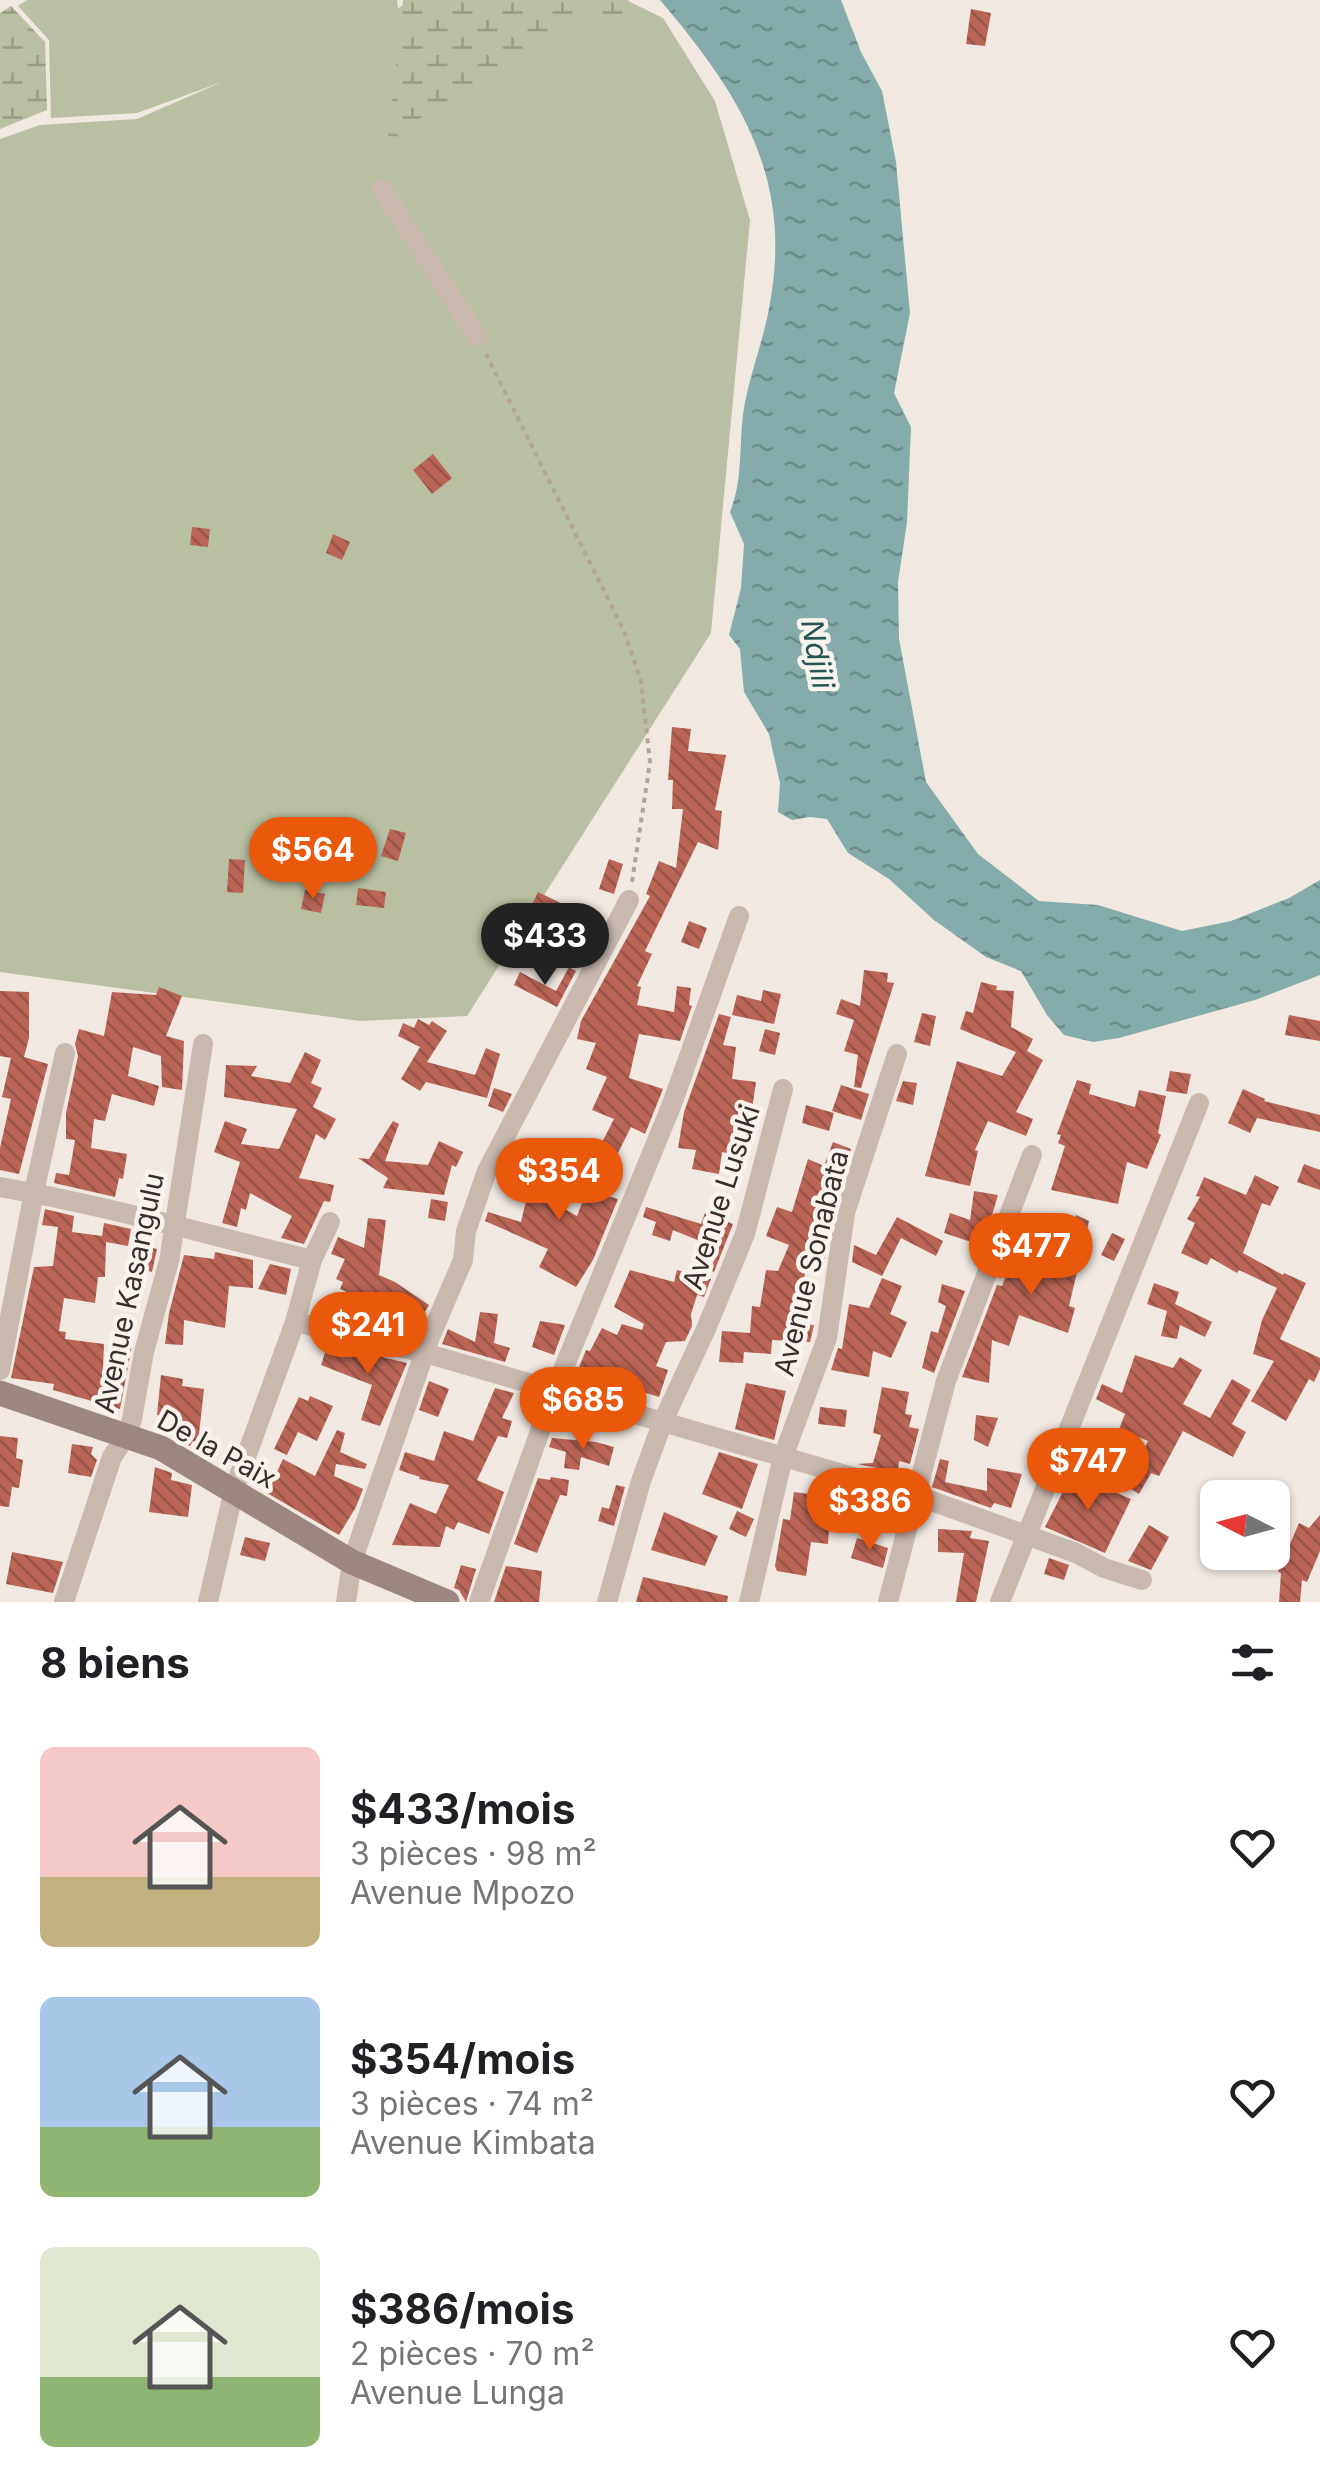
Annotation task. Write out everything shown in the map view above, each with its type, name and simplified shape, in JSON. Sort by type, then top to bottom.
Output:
[{"type":"street","points":[[382,189],[477,336]]},
{"type":"street","points":[[346,1602],[352,1562],[424,1353],[463,1260],[466,1230],[486,1171],[628,900]]},
{"type":"street","points":[[479,1602],[554,1392],[672,1104],[738,916]]},
{"type":"street","name":"Avenue Kasangulu","points":[[64,1602],[112,1457],[127,1435],[176,1227],[203,1044]]},
{"type":"street","points":[[0,1370],[65,1053]]},
{"type":"street","name":"Avenue Sonabata","points":[[749,1602],[783,1457],[827,1338],[845,1214],[897,1054]]},
{"type":"street","name":"Avenue Lusuki","points":[[607,1602],[641,1481],[663,1420],[734,1262],[783,1089]]},
{"type":"street","points":[[1000,1602],[1199,1103]]},
{"type":"street","points":[[888,1602],[946,1381],[1032,1155]]},
{"type":"street","points":[[0,1186],[78,1200],[312,1260]]},
{"type":"street","points":[[208,1602],[234,1490],[312,1260],[330,1222]]},
{"type":"street","points":[[294,1322],[424,1353],[916,1495],[1142,1580]]},
{"type":"street","name":"De la Paix","points":[[0,1393],[161,1448],[352,1562],[446,1602]]},
{"type":"path","points":[[477,336],[624,631],[642,681],[650,762],[628,900]]},
{"type":"green space","points":[[27,0],[397,0],[398,8],[417,0],[626,0],[663,18],[715,101],[750,220],[711,633],[467,1016],[360,1021],[0,972],[0,139],[40,125],[137,119],[222,82],[137,113],[51,118],[49,40],[18,6]]},
{"type":"green space","points":[[403,0],[628,0],[644,20],[558,20],[540,52],[463,91],[414,122],[392,164],[386,158]]},
{"type":"green space","points":[[11,6],[45,42],[47,110],[0,129],[0,13]]},
{"type":"water","name":"Ndjili","points":[[660,0],[841,0],[861,52],[882,91],[896,162],[910,313],[894,393],[911,427],[907,522],[898,582],[899,639],[926,782],[978,854],[1039,901],[1098,905],[1182,931],[1231,921],[1289,898],[1320,880],[1320,975],[1255,1000],[1119,1038],[1093,1042],[1064,1035],[1021,971],[986,957],[934,920],[889,879],[848,853],[827,819],[792,820],[778,812],[780,783],[769,734],[744,692],[740,649],[729,635],[741,588],[744,544],[730,512],[739,476],[745,401],[770,303],[774,215],[766,176],[736,103]]},
{"type":"building","points":[[971,9],[991,13],[985,46],[966,44]]},
{"type":"building","points":[[433,454],[452,478],[432,494],[413,470]]},
{"type":"building","points":[[192,527],[210,529],[208,547],[190,545]]},
{"type":"building","points":[[333,534],[350,542],[342,560],[326,553]]},
{"type":"building","points":[[672,727],[691,729],[688,751],[726,755],[715,810],[722,811],[718,850],[698,842],[645,951],[652,954],[637,986],[641,987],[637,1005],[674,1012],[677,986],[691,988],[692,1006],[680,1041],[639,1034],[629,1078],[663,1089],[645,1134],[631,1127],[616,1157],[599,1148],[614,1119],[592,1110],[607,1077],[586,1069],[596,1043],[577,1039],[581,1021],[650,896],[646,894],[659,861],[676,868],[683,809],[672,809],[673,780],[668,780]]},
{"type":"building","points":[[390,829],[406,833],[398,861],[381,856]]},
{"type":"building","points":[[229,859],[245,860],[243,893],[227,892]]},
{"type":"building","points":[[609,859],[623,864],[614,894],[599,889]]},
{"type":"building","points":[[358,888],[386,892],[384,908],[356,905]]},
{"type":"building","points":[[305,890],[325,894],[321,913],[301,909]]},
{"type":"building","points":[[538,892],[583,914],[583,920],[578,930],[546,913],[517,954],[510,950]]},
{"type":"building","points":[[689,921],[707,928],[699,949],[681,942]]},
{"type":"building","points":[[569,967],[576,971],[557,1007],[514,985],[520,972],[556,991]]},
{"type":"building","points":[[864,970],[888,973],[887,982],[894,983],[861,1088],[854,1087],[858,1055],[844,1051],[854,1020],[836,1014],[841,999],[860,1006]]},
{"type":"building","points":[[981,982],[997,986],[996,990],[1014,991],[1011,1027],[1033,1039],[1027,1051],[1043,1060],[1016,1112],[1033,1119],[1026,1136],[988,1121],[975,1150],[978,1151],[970,1186],[925,1176],[957,1061],[1002,1076],[1016,1052],[960,1029],[966,1011],[973,1013]]},
{"type":"building","points":[[159,987],[182,996],[166,1036],[184,1041],[182,1090],[162,1087],[161,1056],[133,1047],[128,1076],[159,1086],[154,1106],[112,1094],[105,1121],[94,1119],[91,1148],[127,1154],[115,1197],[54,1183],[56,1173],[69,1175],[75,1140],[66,1139],[66,1113],[78,1056],[75,1044],[79,1029],[104,1036],[112,992],[156,995]]},
{"type":"building","points":[[763,990],[781,994],[774,1024],[732,1015],[737,995],[761,1001]]},
{"type":"building","points":[[0,991],[29,992],[29,1038],[24,1057],[48,1064],[19,1174],[0,1170],[0,1148],[11,1099],[2,1097],[11,1058],[0,1056]]},
{"type":"building","points":[[922,1013],[936,1016],[930,1046],[914,1042]]},
{"type":"building","points":[[719,1014],[731,1017],[723,1045],[736,1047],[732,1079],[756,1082],[745,1157],[722,1152],[719,1174],[692,1169],[696,1150],[678,1148],[684,1112]]},
{"type":"building","points":[[1289,1015],[1320,1021],[1320,1041],[1285,1035]]},
{"type":"building","points":[[418,1019],[429,1025],[432,1021],[447,1031],[427,1062],[475,1075],[486,1048],[500,1054],[487,1098],[426,1082],[420,1091],[401,1079],[420,1047],[398,1036],[403,1023],[414,1028]]},
{"type":"building","points":[[765,1029],[780,1033],[775,1055],[759,1051]]},
{"type":"building","points":[[305,1052],[321,1060],[311,1083],[322,1088],[313,1107],[336,1119],[325,1140],[316,1134],[299,1178],[334,1185],[330,1202],[324,1201],[304,1244],[281,1238],[292,1216],[250,1193],[246,1210],[241,1208],[237,1227],[222,1223],[240,1162],[214,1152],[225,1121],[247,1129],[241,1144],[279,1149],[297,1109],[224,1097],[226,1065],[257,1066],[251,1076],[290,1083]]},
{"type":"building","points":[[1170,1071],[1191,1074],[1187,1094],[1166,1091]]},
{"type":"building","points":[[1077,1080],[1091,1084],[1089,1094],[1135,1107],[1139,1090],[1166,1096],[1158,1133],[1161,1135],[1147,1169],[1127,1162],[1118,1204],[1051,1190],[1065,1146],[1058,1143],[1061,1135],[1057,1134]]},
{"type":"building","points":[[903,1081],[917,1083],[913,1105],[896,1101]]},
{"type":"building","points":[[841,1085],[869,1094],[861,1120],[832,1111]]},
{"type":"building","points":[[494,1088],[512,1094],[503,1112],[488,1106]]},
{"type":"building","points":[[1243,1089],[1264,1101],[1320,1115],[1320,1132],[1257,1118],[1250,1133],[1228,1123]]},
{"type":"building","points":[[806,1105],[834,1113],[829,1131],[802,1123]]},
{"type":"building","points":[[393,1121],[399,1124],[385,1161],[428,1165],[439,1141],[463,1152],[456,1167],[452,1165],[444,1195],[383,1188],[388,1178],[358,1158],[369,1159]]},
{"type":"building","points":[[833,1142],[851,1149],[832,1209],[824,1263],[807,1256],[799,1324],[814,1325],[810,1342],[772,1340],[771,1354],[744,1352],[743,1363],[719,1362],[722,1331],[750,1333],[752,1306],[760,1307],[766,1270],[778,1271],[789,1245],[766,1236],[777,1207],[792,1212],[808,1159],[824,1166]]},
{"type":"building","points":[[528,1149],[562,1168],[545,1197],[555,1199],[554,1203],[577,1216],[587,1190],[618,1199],[593,1260],[576,1287],[539,1267],[548,1249],[485,1221],[488,1212],[521,1222],[532,1175],[518,1168]]},
{"type":"building","points":[[1304,1164],[1320,1170],[1320,1190],[1297,1182]]},
{"type":"building","points":[[1255,1175],[1279,1187],[1270,1206],[1262,1203],[1243,1253],[1306,1283],[1280,1339],[1320,1358],[1314,1382],[1309,1379],[1286,1421],[1251,1401],[1274,1361],[1253,1354],[1262,1320],[1277,1288],[1211,1258],[1207,1265],[1181,1253],[1195,1223],[1187,1219],[1200,1197],[1196,1196],[1204,1177],[1246,1195]]},
{"type":"building","points":[[974,1191],[998,1195],[983,1246],[944,1233],[950,1213],[970,1220]]},
{"type":"building","points":[[431,1199],[448,1202],[445,1221],[428,1218]]},
{"type":"building","points":[[646,1207],[701,1224],[705,1213],[733,1224],[714,1272],[710,1270],[719,1249],[673,1230],[670,1241],[652,1235],[656,1222],[643,1217]]},
{"type":"building","points":[[45,1209],[74,1216],[72,1232],[102,1236],[104,1223],[131,1229],[128,1246],[106,1242],[105,1277],[98,1277],[95,1303],[64,1298],[59,1331],[66,1332],[65,1339],[104,1344],[103,1368],[113,1369],[120,1336],[133,1340],[120,1409],[53,1390],[54,1384],[11,1378],[34,1267],[53,1266],[58,1227],[42,1225]]},
{"type":"building","points":[[1076,1215],[1089,1221],[1069,1306],[1075,1308],[1068,1333],[1019,1315],[1009,1346],[992,1340],[989,1383],[962,1377],[997,1285],[1002,1286],[1012,1260],[1037,1270],[1051,1234],[1069,1241]]},
{"type":"building","points":[[897,1217],[943,1241],[936,1256],[901,1238],[882,1276],[852,1262],[854,1245],[876,1255]]},
{"type":"building","points":[[368,1218],[386,1220],[379,1275],[429,1305],[411,1334],[379,1312],[383,1307],[340,1289],[343,1282],[336,1279],[345,1259],[331,1254],[338,1237],[364,1248]]},
{"type":"building","points":[[1112,1233],[1125,1239],[1114,1261],[1101,1255]]},
{"type":"building","points":[[139,1245],[157,1249],[152,1272],[134,1268]]},
{"type":"building","points":[[215,1252],[253,1260],[253,1288],[229,1286],[225,1328],[184,1320],[183,1345],[165,1344],[184,1255],[214,1259]]},
{"type":"building","points":[[270,1264],[291,1269],[286,1295],[258,1289]]},
{"type":"building","points":[[630,1270],[674,1282],[677,1270],[711,1279],[704,1297],[697,1295],[685,1341],[666,1342],[656,1366],[668,1370],[659,1397],[623,1386],[622,1390],[589,1381],[587,1386],[573,1382],[586,1350],[590,1351],[602,1328],[617,1335],[622,1324],[642,1330],[644,1324],[614,1307]]},
{"type":"building","points":[[882,1278],[902,1286],[890,1314],[907,1322],[891,1358],[873,1351],[869,1377],[831,1370],[838,1348],[842,1349],[849,1304],[869,1308]]},
{"type":"building","points":[[1154,1283],[1179,1292],[1175,1304],[1212,1322],[1205,1337],[1180,1325],[1177,1339],[1161,1336],[1167,1311],[1147,1304]]},
{"type":"building","points":[[942,1284],[965,1291],[934,1373],[922,1368],[931,1331],[938,1333],[946,1306],[938,1302]]},
{"type":"building","points":[[480,1312],[498,1314],[494,1343],[510,1348],[505,1362],[442,1344],[448,1329],[475,1342]]},
{"type":"building","points":[[540,1321],[565,1325],[554,1355],[532,1347]]},
{"type":"building","points":[[328,1344],[407,1363],[380,1426],[361,1420],[372,1385],[321,1365]]},
{"type":"building","points":[[1135,1355],[1173,1368],[1180,1357],[1202,1370],[1183,1404],[1210,1418],[1232,1379],[1251,1390],[1232,1424],[1246,1432],[1233,1457],[1183,1431],[1159,1476],[1151,1473],[1139,1494],[1126,1486],[1148,1441],[1119,1429],[1125,1414],[1096,1399],[1102,1384],[1122,1393]]},
{"type":"building","points":[[161,1375],[183,1379],[182,1386],[204,1389],[198,1443],[193,1441],[190,1446],[168,1434],[177,1418],[157,1415]]},
{"type":"building","points":[[429,1381],[449,1389],[438,1417],[419,1410]]},
{"type":"building","points":[[746,1383],[786,1391],[774,1440],[735,1429]]},
{"type":"building","points":[[882,1387],[909,1392],[905,1414],[912,1415],[909,1427],[919,1429],[910,1464],[899,1461],[898,1472],[857,1464],[873,1463],[881,1435],[873,1433]]},
{"type":"building","points":[[495,1388],[514,1393],[502,1418],[512,1421],[507,1438],[498,1436],[477,1480],[504,1492],[489,1534],[458,1522],[454,1530],[446,1526],[440,1547],[392,1545],[410,1503],[436,1514],[449,1485],[399,1470],[405,1452],[434,1461],[444,1431],[473,1441]]},
{"type":"building","points":[[310,1396],[333,1406],[317,1441],[298,1432],[287,1455],[274,1449],[299,1397],[308,1401]]},
{"type":"building","points":[[820,1407],[847,1410],[845,1427],[818,1424]]},
{"type":"building","points":[[976,1415],[998,1418],[988,1447],[974,1440]]},
{"type":"building","points":[[337,1430],[345,1433],[340,1452],[367,1464],[365,1469],[336,1464],[334,1476],[363,1489],[339,1535],[267,1493],[283,1459],[315,1476]]},
{"type":"building","points":[[1089,1430],[1112,1440],[1105,1455],[1083,1445]]},
{"type":"building","points":[[0,1436],[18,1438],[16,1458],[23,1460],[19,1488],[12,1487],[9,1507],[0,1506]]},
{"type":"building","points":[[552,1438],[614,1447],[609,1466],[581,1457],[579,1470],[564,1468],[566,1452],[549,1447]]},
{"type":"building","points":[[72,1444],[93,1447],[91,1454],[97,1460],[91,1477],[68,1473]]},
{"type":"building","points":[[719,1452],[758,1464],[742,1509],[702,1494]]},
{"type":"building","points":[[940,1459],[949,1461],[945,1482],[987,1491],[987,1468],[1022,1474],[1011,1508],[994,1503],[991,1508],[932,1487]]},
{"type":"building","points":[[155,1467],[172,1473],[171,1480],[192,1485],[188,1517],[149,1512]]},
{"type":"building","points":[[1072,1474],[1131,1499],[1105,1553],[1045,1527]]},
{"type":"building","points":[[538,1478],[569,1480],[567,1496],[560,1495],[537,1553],[514,1544]]},
{"type":"building","points":[[616,1485],[625,1487],[614,1526],[598,1521],[602,1507],[609,1509]]},
{"type":"building","points":[[794,1492],[823,1496],[821,1511],[830,1512],[828,1544],[811,1542],[806,1576],[777,1571],[775,1566],[783,1519],[790,1520]]},
{"type":"building","points":[[737,1511],[754,1519],[746,1537],[729,1529]]},
{"type":"building","points":[[664,1512],[718,1536],[705,1566],[651,1550]]},
{"type":"building","points":[[1320,1515],[1320,1551],[1307,1582],[1302,1580],[1300,1602],[1279,1602],[1278,1572],[1290,1570],[1290,1544],[1299,1523],[1309,1528]]},
{"type":"building","points":[[1149,1525],[1169,1537],[1151,1570],[1128,1561]]},
{"type":"building","points":[[938,1529],[972,1531],[970,1538],[989,1541],[976,1602],[956,1602],[964,1553],[938,1552]]},
{"type":"building","points":[[245,1537],[270,1543],[265,1561],[240,1555]]},
{"type":"building","points":[[857,1538],[888,1548],[883,1568],[851,1558]]},
{"type":"building","points":[[12,1552],[63,1562],[53,1593],[6,1584]]},
{"type":"building","points":[[1049,1558],[1069,1565],[1064,1580],[1044,1574]]},
{"type":"building","points":[[461,1565],[476,1569],[466,1602],[454,1588]]},
{"type":"building","points":[[506,1566],[542,1571],[539,1602],[494,1602]]},
{"type":"building","points":[[643,1577],[728,1596],[727,1602],[636,1602]]}]
